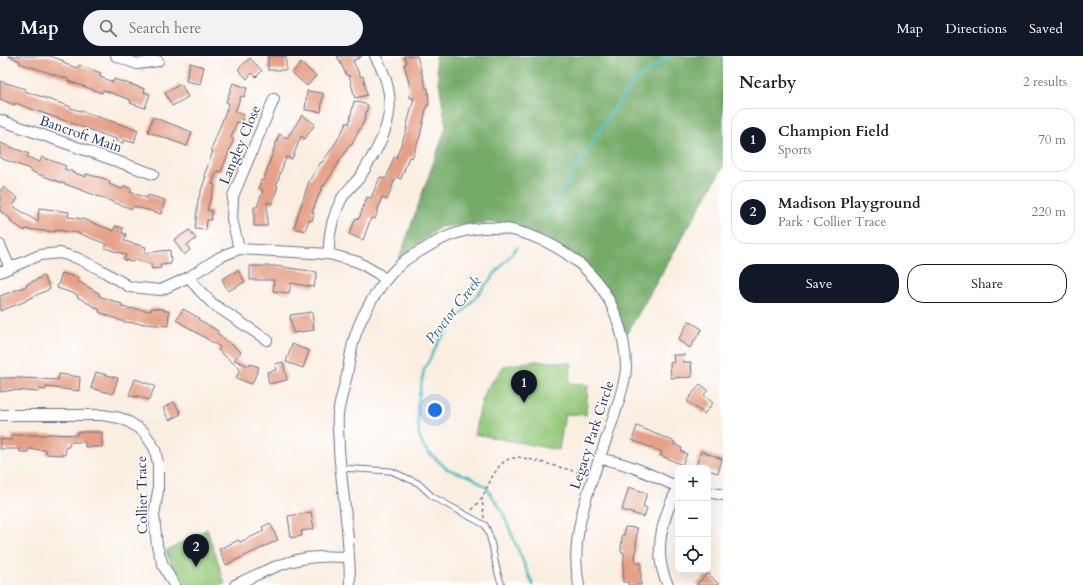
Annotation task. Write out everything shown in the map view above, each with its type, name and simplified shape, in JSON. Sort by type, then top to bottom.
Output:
[{"type":"street","points":[[116,56],[137,64],[158,62]]},
{"type":"street","points":[[329,254],[329,237],[338,205],[348,189],[360,177],[380,143],[389,118],[390,104],[388,89],[382,71],[374,56]]},
{"type":"street","name":"Langley Close","points":[[239,249],[232,219],[233,196],[274,99]]},
{"type":"street","name":"Bancroft Main","points":[[0,120],[153,174]]},
{"type":"street","name":"Legacy Park Circle","points":[[350,585],[349,556],[340,468],[338,415],[355,335],[368,307],[386,280],[403,262],[428,246],[449,236],[467,230],[487,227],[506,229],[536,237],[557,247],[573,258],[592,276],[607,296],[617,318],[625,358],[625,380],[600,459],[590,484],[578,534],[577,555],[579,585]]},
{"type":"street","points":[[0,245],[10,268]]},
{"type":"street","points":[[0,272],[40,254],[60,253],[77,258],[130,287],[161,290],[190,277],[220,257],[239,249],[329,254],[358,262],[386,280]]},
{"type":"street","points":[[190,277],[199,290],[213,304],[267,340]]},
{"type":"street","name":"Collier Trace","points":[[0,415],[102,415],[120,418],[144,432],[155,448],[158,464],[158,491],[154,515],[157,546],[163,565],[174,585]]},
{"type":"street","points":[[600,459],[621,463],[675,486]]},
{"type":"street","points":[[668,585],[664,576],[660,553],[661,529],[675,492]]},
{"type":"street","points":[[711,492],[723,494]]},
{"type":"street","points":[[235,585],[290,562],[316,556],[349,556]]},
{"type":"lane","points":[[340,468],[391,471],[418,483],[433,497],[485,525],[489,532],[498,577],[502,585]]},
{"type":"path","points":[[468,515],[482,498],[489,482],[500,465],[506,460],[518,457],[546,462],[584,474]]},
{"type":"path","points":[[482,498],[485,525]]},
{"type":"green space","points":[[435,56],[723,56],[723,167],[621,344],[613,301],[548,239],[497,222],[440,227],[399,259],[446,127]]},
{"type":"green space","points":[[535,361],[572,363],[568,383],[588,385],[586,415],[565,414],[559,450],[474,434],[484,393],[504,366]]},
{"type":"green space","points":[[207,529],[225,584],[181,585],[166,551]]},
{"type":"building","points":[[8,56],[50,56],[77,68],[79,65],[101,73],[100,77],[113,82],[114,79],[145,89],[144,92],[150,94],[145,108],[130,103],[131,100],[103,90],[102,93],[68,81],[68,79],[19,63],[20,61]]},
{"type":"building","points":[[268,56],[286,56],[286,70],[268,70]]},
{"type":"building","points":[[337,56],[362,56],[353,61],[361,77],[363,76],[367,95],[355,98],[349,75],[347,76]]},
{"type":"building","points":[[404,56],[417,56],[426,88],[428,88],[429,105],[427,105],[420,136],[412,158],[409,157],[401,179],[396,177],[387,200],[382,197],[375,219],[371,218],[363,240],[349,234],[356,218],[359,219],[367,197],[371,198],[380,177],[386,179],[407,129],[414,98],[410,98],[409,83],[404,64],[407,63]]},
{"type":"building","points":[[250,58],[262,71],[256,77],[252,73],[247,79],[238,69]]},
{"type":"building","points":[[190,63],[204,67],[200,84],[186,81]]},
{"type":"building","points":[[301,63],[316,76],[307,86],[292,73]]},
{"type":"building","points":[[0,81],[25,89],[25,91],[71,108],[138,130],[134,143],[124,140],[123,143],[115,140],[116,139],[0,99]]},
{"type":"building","points":[[233,83],[247,88],[244,97],[241,96],[235,112],[244,115],[241,123],[237,122],[231,138],[234,139],[221,172],[217,171],[212,184],[215,185],[207,210],[212,211],[211,220],[207,220],[206,230],[195,229],[198,200],[206,176],[204,176],[213,151],[211,150],[229,103],[226,102]]},
{"type":"building","points":[[181,84],[188,97],[172,106],[165,93]]},
{"type":"building","points":[[307,91],[323,93],[321,112],[305,110]]},
{"type":"building","points":[[354,101],[368,105],[364,121],[351,146],[350,145],[324,186],[323,185],[312,212],[314,213],[312,221],[309,220],[305,231],[294,228],[309,181],[338,139],[347,122],[349,124]]},
{"type":"building","points":[[302,115],[315,124],[305,139],[301,136],[292,159],[286,157],[276,186],[278,186],[272,204],[267,202],[267,226],[254,226],[254,207],[257,207],[263,190],[259,188],[261,180],[263,181],[279,134],[287,138]]},
{"type":"building","points":[[153,117],[192,132],[187,146],[148,132]]},
{"type":"building","points":[[0,143],[29,154],[27,157],[40,162],[42,157],[66,166],[64,169],[86,177],[86,174],[102,178],[110,181],[109,184],[122,189],[124,186],[132,189],[130,192],[147,198],[148,195],[165,200],[161,214],[133,206],[132,209],[30,171],[30,169],[0,158]]},
{"type":"building","points":[[3,187],[18,198],[13,206],[38,222],[39,208],[69,212],[68,217],[83,219],[114,231],[115,226],[123,228],[122,233],[126,234],[124,241],[146,247],[144,253],[170,250],[171,264],[160,265],[161,268],[152,269],[151,264],[134,259],[133,262],[124,260],[126,255],[105,248],[106,244],[78,233],[55,230],[55,232],[26,229],[25,231],[10,221],[11,219],[0,211],[0,192]]},
{"type":"building","points":[[189,230],[196,239],[187,245],[190,250],[184,255],[174,240]]},
{"type":"building","points":[[250,266],[275,266],[317,272],[314,287],[291,283],[289,293],[273,291],[274,280],[250,280]]},
{"type":"building","points":[[238,270],[245,282],[228,291],[222,279]]},
{"type":"building","points":[[62,273],[79,278],[78,281],[100,294],[99,296],[122,304],[121,307],[151,311],[151,308],[164,309],[164,311],[169,311],[168,326],[124,322],[99,312],[100,310],[77,297],[78,295],[57,288]]},
{"type":"building","points":[[44,276],[50,289],[26,301],[0,311],[0,296],[27,286],[26,285]]},
{"type":"building","points":[[183,309],[218,331],[217,333],[241,352],[234,360],[249,366],[250,364],[259,367],[252,384],[236,378],[240,369],[218,350],[220,347],[176,320]]},
{"type":"building","points":[[312,312],[314,330],[293,333],[290,315]]},
{"type":"building","points":[[689,321],[702,329],[690,348],[678,340]]},
{"type":"building","points":[[292,344],[309,351],[303,368],[286,362]]},
{"type":"building","points":[[673,355],[686,355],[682,362],[691,362],[692,377],[671,378],[670,363],[674,362]]},
{"type":"building","points":[[283,362],[287,380],[269,384],[267,372],[276,370],[275,364]]},
{"type":"building","points":[[96,372],[118,378],[113,394],[91,388]]},
{"type":"building","points":[[59,374],[80,377],[79,391],[46,387],[46,390],[39,389],[38,392],[13,390],[0,392],[0,378],[58,380]]},
{"type":"building","points":[[135,379],[155,386],[149,400],[129,395]]},
{"type":"building","points":[[700,384],[708,390],[704,395],[713,403],[704,414],[687,401]]},
{"type":"building","points":[[174,402],[181,414],[169,420],[163,408]]},
{"type":"building","points":[[637,426],[675,442],[674,444],[682,448],[681,451],[687,454],[682,465],[660,455],[662,452],[632,440]]},
{"type":"building","points":[[77,432],[102,432],[102,447],[85,447],[85,442],[70,442],[69,447],[66,447],[65,455],[46,454],[46,450],[28,449],[28,452],[20,452],[20,449],[0,449],[0,439],[12,440],[12,435],[77,435]]},
{"type":"building","points":[[701,451],[722,459],[718,473],[711,471],[711,465],[696,465]]},
{"type":"building","points":[[629,487],[647,493],[643,506],[647,508],[644,517],[622,510]]},
{"type":"building","points":[[311,512],[314,529],[301,531],[302,536],[291,538],[288,516]]},
{"type":"building","points":[[270,523],[278,540],[226,565],[219,549],[239,540],[240,542],[264,531],[262,527]]},
{"type":"building","points":[[625,527],[637,528],[635,563],[641,563],[641,585],[628,585],[628,582],[623,582],[624,552],[621,552],[622,535],[624,535]]},
{"type":"building","points":[[708,573],[720,585],[696,585]]},
{"type":"waterway","name":"Proctor Creek","points":[[544,215],[565,187],[604,123],[625,93],[638,79],[669,56]]},
{"type":"waterway","name":"Proctor Creek","points":[[517,247],[439,341],[424,370],[417,407],[419,435],[422,444],[427,451],[447,469],[471,477],[485,486],[501,509],[533,585]]},
{"type":"place","name":"Champion Field","points":[[524,403]]},
{"type":"place","name":"Madison Playground","points":[[196,567]]}]
